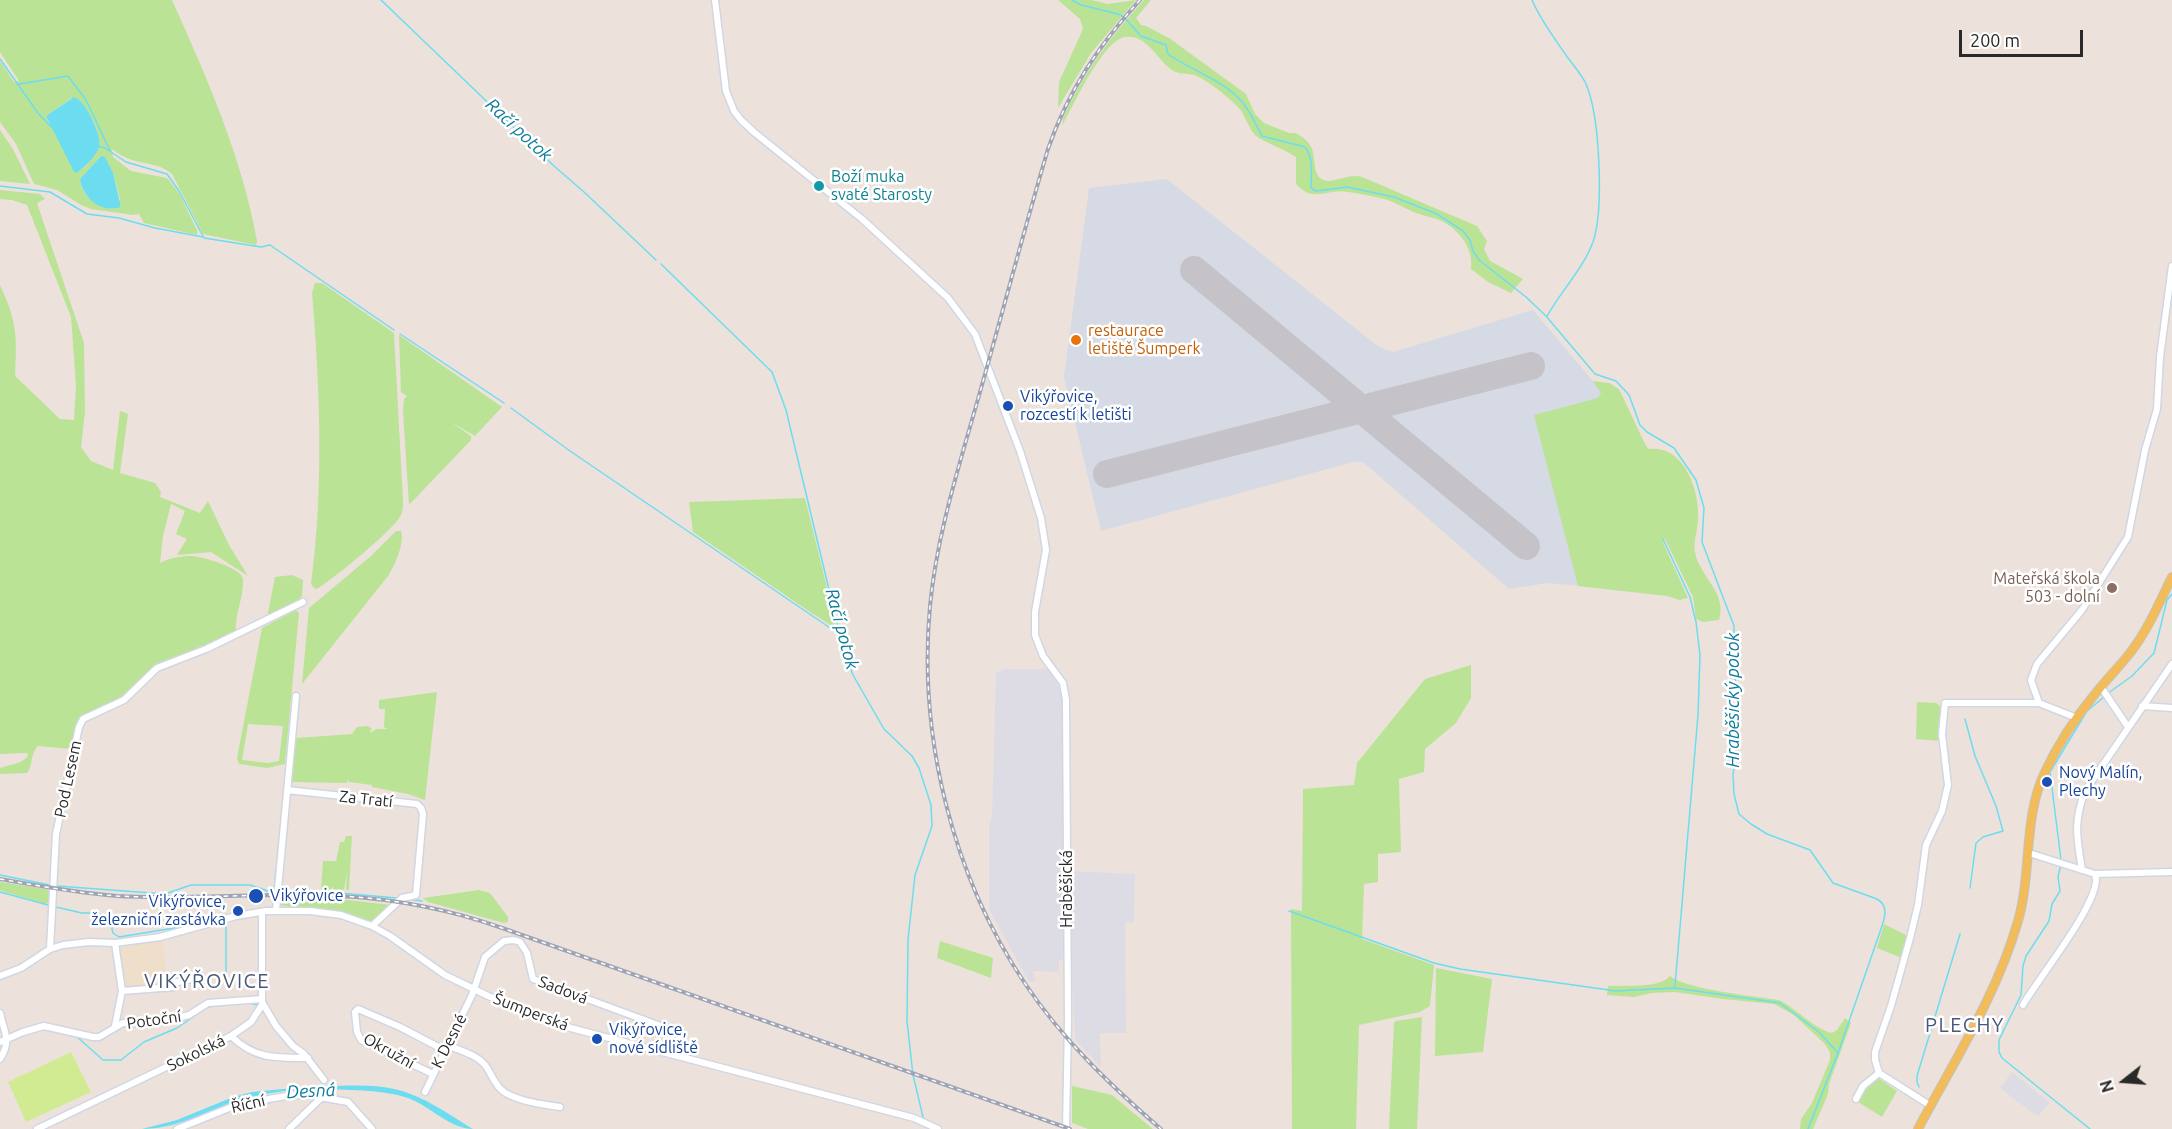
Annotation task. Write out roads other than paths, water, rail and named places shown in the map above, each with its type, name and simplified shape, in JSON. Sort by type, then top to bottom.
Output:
[{"type":"main road","points":[[1918,1129],[1968,1037],[1996,979],[2018,922],[2026,890],[2030,828],[2043,776],[2077,718],[2105,692],[2131,652],[2172,577]]},
{"type":"street","name":"Hraběšická","points":[[715,0],[726,91],[734,111],[754,133],[862,219],[948,298],[975,334],[1020,451],[1041,518],[1045,564],[1035,635],[1043,656],[1063,683],[1066,700],[1068,1020],[1066,1129]]},
{"type":"street","points":[[2039,703],[2031,680],[2037,664],[2082,610],[2128,537],[2145,450],[2157,409],[2160,357],[2172,266]]},
{"type":"street","name":"Pod Lesem","points":[[51,949],[59,814],[79,727],[83,719],[118,704],[157,668],[206,649],[303,602]]},
{"type":"street","points":[[2082,870],[2076,839],[2078,809],[2085,791],[2172,664]]},
{"type":"street","points":[[2105,692],[2128,727]]},
{"type":"street","points":[[276,910],[296,696]]},
{"type":"street","points":[[1931,1106],[1879,1073],[1875,1052],[1910,938],[1918,905],[1926,845],[1942,811],[1948,785],[1942,734],[1945,703],[2039,703],[2077,718]]},
{"type":"street","points":[[2142,706],[2172,708]]},
{"type":"street","name":"Za Tratí","points":[[287,790],[417,804],[421,808],[423,814],[416,895],[402,898],[372,926]]},
{"type":"street","points":[[2029,853],[2095,874],[2172,872]]},
{"type":"street","points":[[2023,1005],[2084,911],[2097,883],[2095,874]]},
{"type":"street","name":"Šumperská","points":[[51,949],[76,943],[115,943],[160,937],[236,916],[276,910],[341,915],[372,926],[445,975],[515,1009],[549,1021],[924,1121],[938,1129]]},
{"type":"street","points":[[262,912],[261,1004],[278,1029],[306,1056],[324,1080]]},
{"type":"street","name":"Sadová","points":[[474,990],[485,957],[504,941],[514,940],[524,946],[533,979],[677,1032],[682,1042],[679,1056]]},
{"type":"street","name":"Potoční","points":[[115,943],[122,991],[115,1026]]},
{"type":"street","points":[[0,976],[21,968],[51,949]]},
{"type":"street","points":[[122,991],[171,988],[173,983],[192,978]]},
{"type":"street","name":"K Desné","points":[[425,1092],[474,990]]},
{"type":"street","name":"Potoční","points":[[5,1041],[23,1032],[44,1026],[99,1037],[123,1023],[148,1023],[177,1018],[208,1003],[261,1004]]},
{"type":"street","name":"Sokolská","points":[[37,1129],[231,1036],[251,1022],[261,1004]]},
{"type":"street","name":"Okružní","points":[[432,1074],[361,1040],[357,1032],[355,1012],[358,1010],[446,1047]]},
{"type":"street","points":[[0,1013],[6,1050],[0,1059]]},
{"type":"street","points":[[231,1036],[242,1047],[257,1054],[276,1058],[306,1056]]},
{"type":"street","points":[[446,1047],[479,1060],[504,1092],[518,1098],[560,1107]]},
{"type":"street","points":[[1856,1099],[1863,1086],[1879,1073]]},
{"type":"street","name":"Říční","points":[[177,1129],[239,1104],[292,1095],[323,1096],[348,1102],[372,1129]]},
{"type":"street","points":[[289,1129],[323,1096]]},
{"type":"water","points":[[74,97],[88,111],[96,127],[99,142],[96,154],[77,173],[74,172],[46,116]]},
{"type":"water","points":[[101,156],[105,157],[113,173],[120,207],[113,209],[100,206],[84,192],[80,179]]},
{"type":"water","points":[[314,1086],[375,1086],[405,1092],[435,1106],[473,1129],[456,1125],[416,1102],[398,1095],[363,1090],[316,1089],[285,1091],[254,1097],[178,1123],[142,1129],[177,1120],[233,1097],[252,1092]]},
{"type":"waterway","name":"Račí potok","points":[[381,0],[656,260]]},
{"type":"waterway","name":"Hraběšický potok","points":[[1072,0],[1081,5],[1124,17],[1141,36],[1166,45],[1168,54],[1227,88],[1246,107],[1262,136],[1305,147],[1311,161],[1311,188],[1316,191],[1347,187],[1394,197],[1437,214],[1463,231],[1479,260],[1546,316],[1595,374],[1616,381],[1629,395],[1640,425],[1647,432],[1674,448],[1696,480],[1704,508],[1702,542],[1734,626],[1737,747],[1733,775],[1734,794],[1739,814],[1767,834],[1810,850],[1833,883],[1877,899],[1885,908],[1885,916],[1838,1053],[1808,1129]]},
{"type":"waterway","points":[[1532,0],[1548,30],[1586,84],[1595,118],[1599,163],[1599,208],[1593,242],[1584,261],[1547,316]]},
{"type":"waterway","points":[[0,59],[38,113],[54,130]]},
{"type":"waterway","points":[[19,84],[68,76],[86,100],[110,151]]},
{"type":"waterway","points":[[98,146],[126,162],[167,174],[179,191],[204,238],[261,247],[270,245],[394,330]]},
{"type":"waterway","points":[[0,186],[50,192],[87,214],[119,218],[155,228],[203,237]]},
{"type":"waterway","name":"Račí potok","points":[[661,264],[772,372],[786,410],[843,648],[853,675],[884,729],[912,756],[919,768],[931,805],[932,826],[915,875],[908,940],[907,1021],[913,1075],[924,1121]]},
{"type":"waterway","points":[[400,334],[504,403]]},
{"type":"waterway","points":[[511,408],[570,451],[839,634]]},
{"type":"waterway","points":[[1663,539],[1690,597],[1700,655],[1698,715],[1675,986]]},
{"type":"waterway","points":[[2107,694],[2132,676],[2154,653],[2167,600],[2172,594]]},
{"type":"waterway","points":[[2061,860],[2050,772],[2087,711],[2104,697]]},
{"type":"waterway","points":[[1965,719],[1975,756],[1996,806],[2003,831],[1983,837],[1976,843],[1970,888]]},
{"type":"waterway","points":[[277,864],[286,771]]},
{"type":"waterway","points":[[2061,864],[2058,877],[2060,891],[2052,904],[2049,921],[2026,956],[2021,995],[1999,1040],[1999,1052],[2002,1058],[2090,1129]]},
{"type":"waterway","points":[[274,892],[276,869]]},
{"type":"waterway","points":[[0,875],[50,885]]},
{"type":"waterway","points":[[57,886],[165,894],[191,885],[250,885],[274,893]]},
{"type":"waterway","points":[[0,892],[48,905]]},
{"type":"waterway","points":[[281,893],[340,893],[397,898]]},
{"type":"waterway","points":[[408,899],[422,901]]},
{"type":"waterway","points":[[56,907],[109,917],[113,933],[119,937],[186,926],[221,915]]},
{"type":"waterway","points":[[1289,911],[1434,963],[1460,969],[1616,991],[1675,988],[1780,1003],[1819,1032],[1838,1053]]},
{"type":"waterway","points":[[226,923],[226,985]]},
{"type":"waterway","points":[[1919,1087],[1917,1076],[1960,934]]},
{"type":"waterway","points":[[249,1003],[258,1005]]},
{"type":"waterway","points":[[207,1007],[223,1005]]},
{"type":"waterway","points":[[262,1008],[269,1019]]},
{"type":"waterway","points":[[76,1036],[103,1060],[121,1060],[144,1042],[177,1028],[203,1010]]},
{"type":"waterway","points":[[311,1058],[317,1066]]},
{"type":"railway","points":[[1140,0],[1111,34],[1086,70],[1065,108],[1048,149],[944,525],[933,579],[928,655],[930,705],[936,754],[946,803],[960,851],[978,898],[1000,943],[1026,985],[1056,1025],[1106,1079],[1161,1129]]},
{"type":"railway","points":[[0,879],[117,896],[340,896],[403,903],[445,911],[505,929],[1070,1129]]},
{"type":"place","name":"Boží muka svaté Starosty","points":[[819,186]]},
{"type":"place","name":"restaurace letiště Šumperk","points":[[1076,340]]},
{"type":"place","name":"Vikýřovice, rozcestí k letišti","points":[[1008,406]]},
{"type":"place","name":"Mateřská škola 503 - dolní","points":[[2112,588]]},
{"type":"place","name":"Nový Malín, Plechy","points":[[2047,782]]},
{"type":"place","name":"Vikýřovice","points":[[256,896]]},
{"type":"place","name":"Vikýřovice, železniční zastávka","points":[[238,911]]},
{"type":"place","name":"Vikýřovice, nové sídliště","points":[[597,1039]]},
{"type":"district","name":"VIKÝŘOVICE","points":[[207,981]]},
{"type":"district","name":"PLECHY","points":[[1965,1025]]},
{"type":"water label","name":"Desná","points":[[311,1091]]}]
